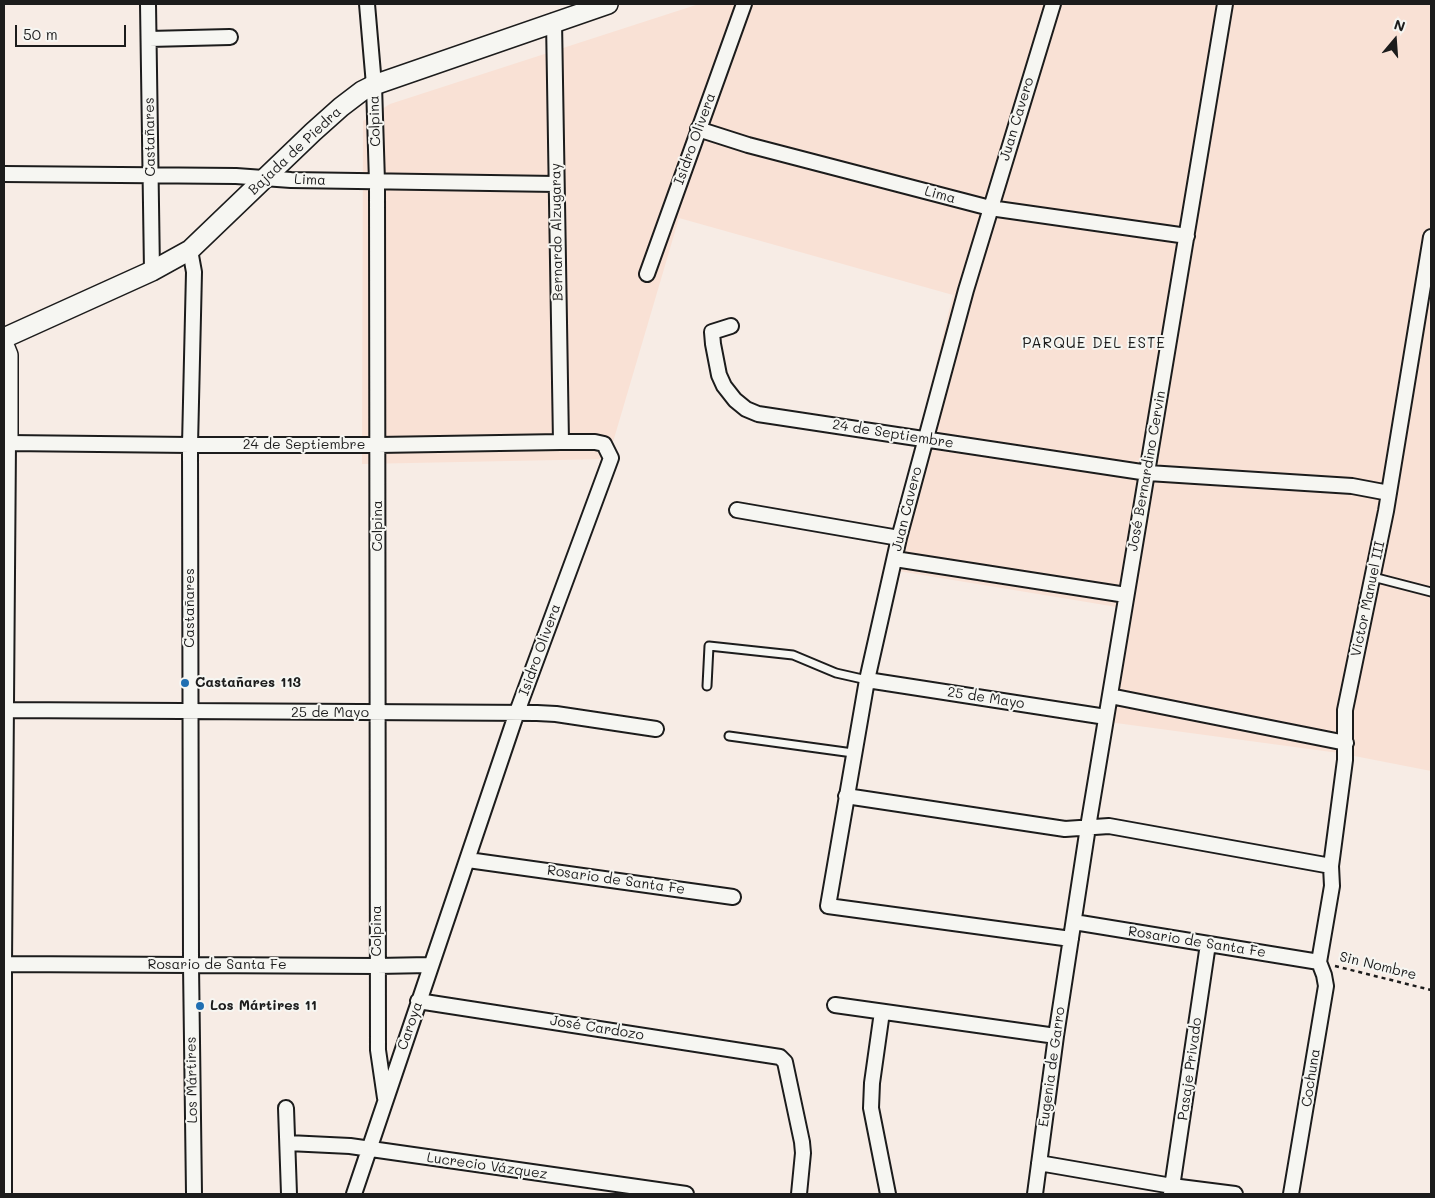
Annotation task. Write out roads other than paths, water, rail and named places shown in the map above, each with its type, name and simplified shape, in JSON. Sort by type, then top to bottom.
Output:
[{"type":"main road","name":"Bajada de Piedra","points":[[4,338],[152,271],[190,250],[340,107],[362,91],[374,85],[554,21],[608,4]]},
{"type":"main road","points":[[4,345],[8,355],[6,443]]},
{"type":"street","name":"Castañares","points":[[148,4],[152,271]]},
{"type":"street","points":[[367,4],[374,85]]},
{"type":"street","name":"Isidro Olivera","points":[[647,274],[744,4]]},
{"type":"street","name":"Juan Cavero","points":[[1054,4],[990,208],[899,538],[867,680],[828,906],[1071,940]]},
{"type":"street","name":"José Bernardino Cervin","points":[[1071,940],[1126,594],[1148,473],[1225,4]]},
{"type":"street","name":"Bernardo Alzugaray","points":[[554,21],[560,442]]},
{"type":"street","points":[[149,39],[230,37]]},
{"type":"street","name":"Colpina","points":[[374,85],[377,182],[378,445],[377,966],[378,1050],[386,1099]]},
{"type":"street","name":"Lima","points":[[698,129],[748,145],[990,208],[1187,236]]},
{"type":"street","name":"Lima","points":[[4,174],[150,174],[377,182],[556,184]]},
{"type":"street","name":"Victor Manuel III","points":[[1320,962],[1332,886],[1331,866],[1346,743],[1346,704],[1389,493],[1431,237]]},
{"type":"street","name":"Castañares","points":[[190,250],[194,272],[190,445],[191,966]]},
{"type":"street","name":"24 de Septiembre","points":[[731,326],[712,332],[719,375],[724,386],[735,400],[746,410],[758,414],[1148,473],[1352,486],[1389,493]]},
{"type":"street","name":"24 de Septiembre","points":[[6,443],[378,445],[595,442],[604,444]]},
{"type":"street","points":[[4,1194],[6,443]]},
{"type":"street","name":"Isidro Olivera","points":[[468,860],[517,712],[611,458],[604,444]]},
{"type":"street","points":[[737,510],[899,538]]},
{"type":"street","points":[[895,559],[1126,594]]},
{"type":"street","name":"25 de Mayo","points":[[867,680],[1106,717]]},
{"type":"street","points":[[1110,696],[1346,743]]},
{"type":"street","name":"25 de Mayo","points":[[5,710],[378,713],[517,712],[556,714],[656,729]]},
{"type":"street","points":[[846,796],[1065,829],[1109,826],[1331,866]]},
{"type":"street","name":"Rosario de Santa Fe","points":[[468,860],[733,897]]},
{"type":"street","name":"Caroya","points":[[354,1194],[430,965],[468,860]]},
{"type":"street","name":"Rosario de Santa Fe","points":[[1074,922],[1320,962]]},
{"type":"street","name":"Eugenia de Garro","points":[[1035,1194],[1071,940]]},
{"type":"street","name":"Pasaje Privado","points":[[1172,1190],[1208,944]]},
{"type":"street","name":"Cochuna","points":[[1292,1194],[1326,986],[1320,962]]},
{"type":"street","name":"Rosario de Santa Fe","points":[[4,964],[191,966],[430,965]]},
{"type":"street","name":"Los Mártires","points":[[191,966],[194,1194]]},
{"type":"street","name":"José Cardozo","points":[[418,1001],[780,1057],[784,1062],[802,1142],[799,1194]]},
{"type":"street","points":[[835,1006],[1056,1036]]},
{"type":"street","points":[[882,1012],[870,1095],[888,1194]]},
{"type":"street","points":[[286,1108],[288,1194]]},
{"type":"street","name":"Lucrecio Vázquez","points":[[288,1143],[350,1146],[686,1194]]},
{"type":"street","points":[[1040,1163],[1172,1190],[1236,1194]]},
{"type":"lane","points":[[1373,578],[1431,592]]},
{"type":"lane","points":[[706,686],[709,646],[793,655],[836,673],[867,680]]},
{"type":"lane","points":[[729,736],[854,753]]},
{"type":"place","name":"Castañares 113","points":[[185,683]]},
{"type":"place","name":"Los Mártires 11","points":[[200,1006]]},
{"type":"district","name":"PARQUE DEL ESTE","points":[[1094,343]]}]
